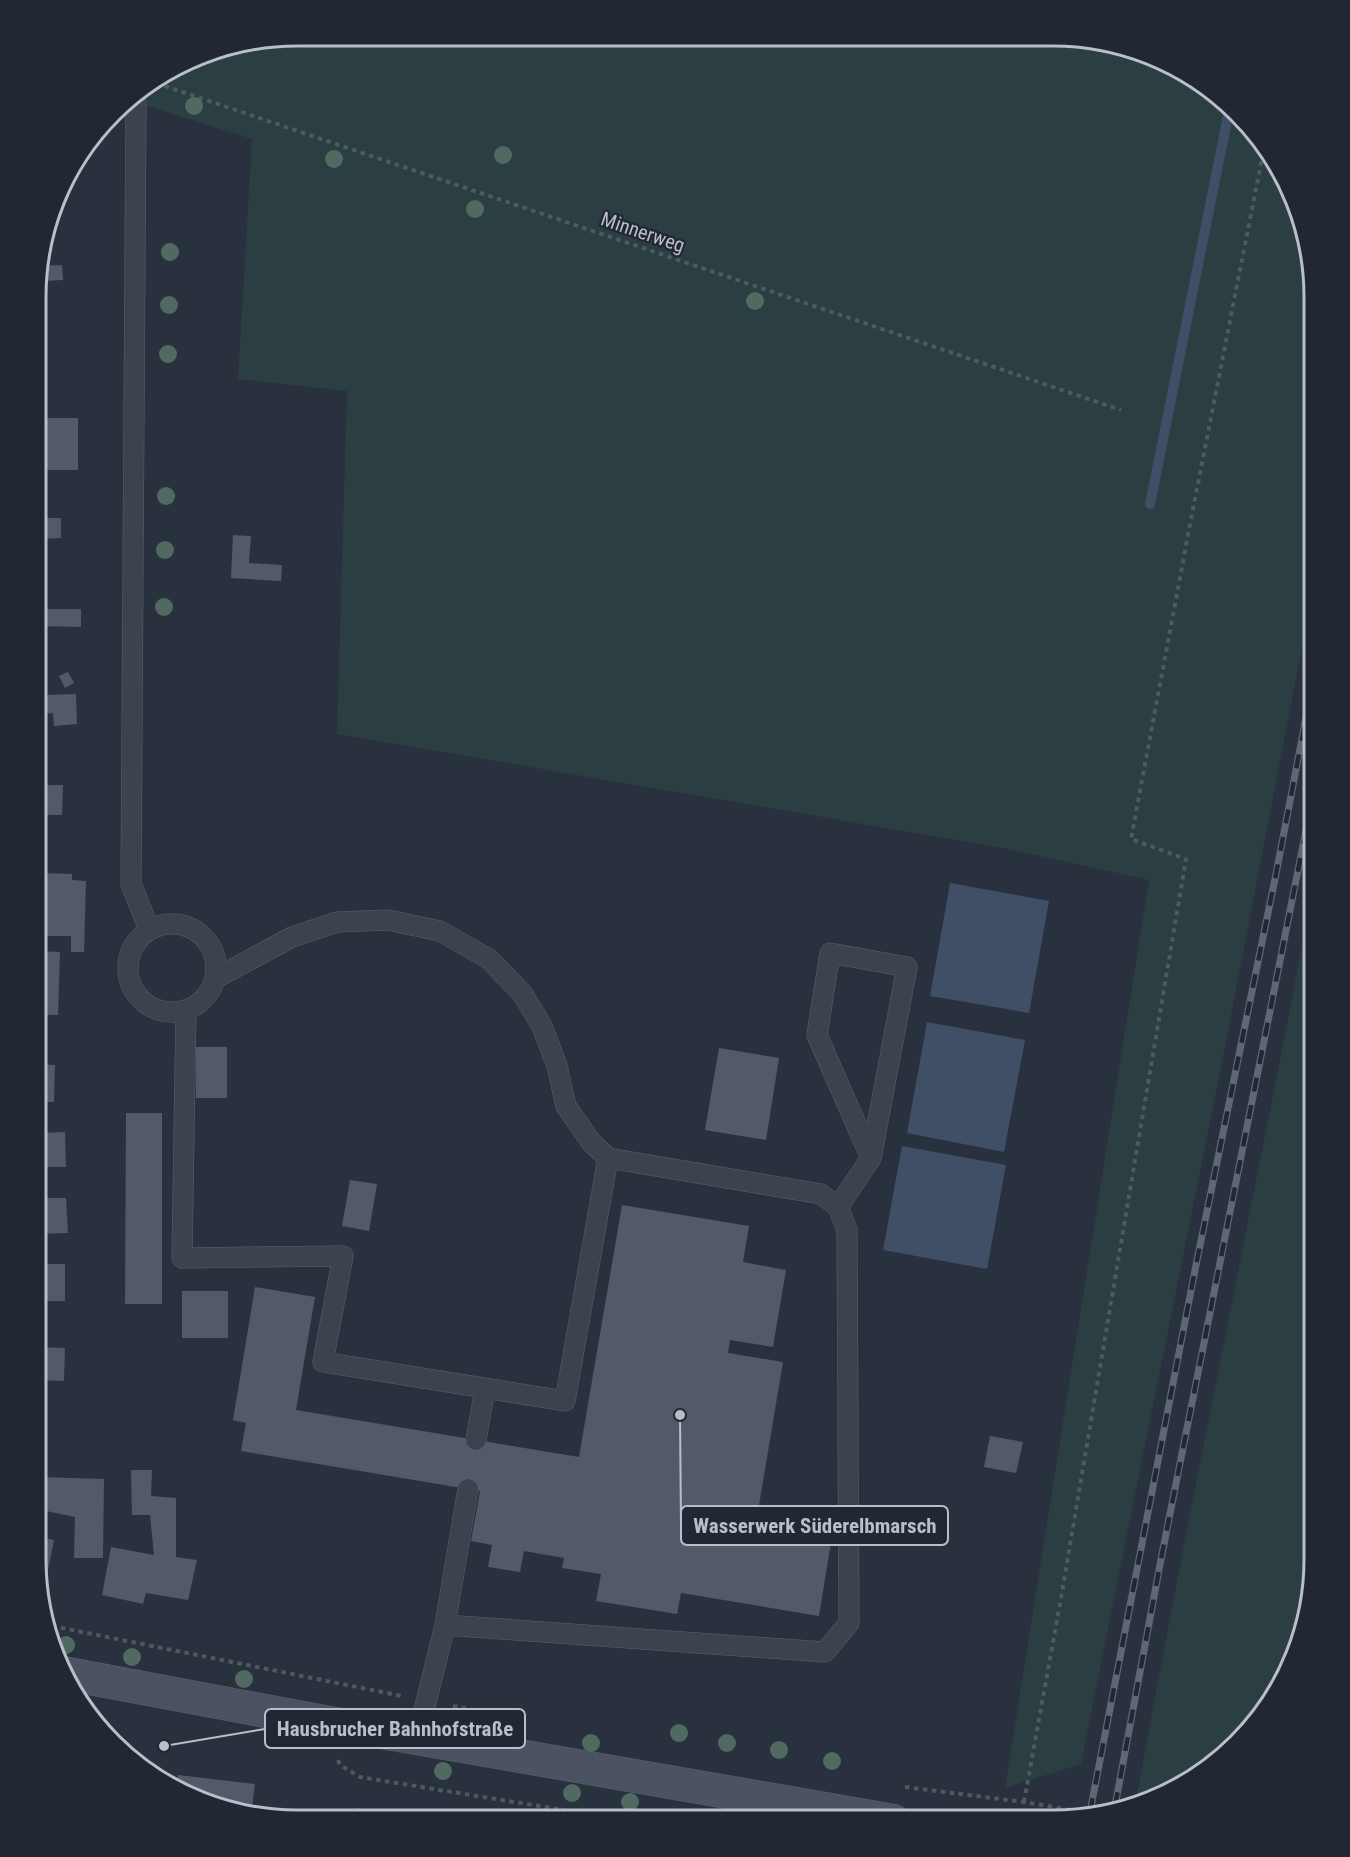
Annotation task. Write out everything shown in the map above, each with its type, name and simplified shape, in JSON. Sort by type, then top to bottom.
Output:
[{"type":"street","points":[[75,1675],[417,1739],[830,1810]]},
{"type":"lane","points":[[136,106],[131,884],[149,929]]},
{"type":"lane","points":[[216,978],[292,937],[338,922],[387,920],[440,931],[489,959],[522,993],[542,1026],[557,1066],[566,1106],[591,1142],[608,1158],[821,1194],[838,1207],[847,1230],[849,1623],[825,1653],[445,1625]]},
{"type":"lane","points":[[166,923],[183,924],[199,932],[211,945],[217,961],[216,978],[208,994],[195,1006],[186,1010],[161,1011],[145,1003],[134,990],[128,974],[129,956],[136,941],[149,929],[166,923]]},
{"type":"lane","points":[[838,1207],[871,1158],[907,967],[830,953],[817,1035],[871,1158]]},
{"type":"lane","points":[[186,1010],[183,1258],[343,1256],[323,1362],[565,1401],[608,1158]]},
{"type":"lane","points":[[476,1440],[484,1388]]},
{"type":"lane","points":[[417,1739],[445,1625],[468,1489]]},
{"type":"path","name":"Minnerweg","points":[[163,86],[1121,410]]},
{"type":"path","points":[[1024,1802],[1061,1598],[1186,859],[1131,839],[1262,159]]},
{"type":"path","points":[[56,1627],[496,1714]]},
{"type":"path","points":[[324,1722],[340,1765],[360,1777],[563,1810]]},
{"type":"path","points":[[903,1787],[1070,1810]]},
{"type":"shaded area","points":[[1052,46],[1117,55],[1178,80],[1205,98],[1230,120],[1252,145],[1278,187],[1299,249],[1304,298],[1304,637],[1224,1052],[1081,1764],[1005,1788],[1149,880],[1003,848],[337,734],[347,391],[238,379],[252,139],[139,103],[172,80],[217,60],[249,51],[281,47]]},
{"type":"shaded area","points":[[1304,935],[1304,1559],[1299,1608],[1278,1670],[1261,1699],[1241,1725],[1218,1748],[1192,1768],[1163,1785],[1137,1795],[1179,1572]]},
{"type":"water","points":[[950,883],[1049,901],[1029,1013],[930,996]]},
{"type":"water","points":[[927,1022],[1025,1040],[1004,1152],[907,1133]]},
{"type":"water","points":[[902,1146],[1006,1165],[987,1269],[883,1250]]},
{"type":"building","points":[[62,265],[63,280],[47,281],[49,266]]},
{"type":"building","points":[[47,418],[78,418],[78,470],[47,470]]},
{"type":"building","points":[[47,518],[61,518],[61,538],[47,539]]},
{"type":"building","points":[[233,535],[251,536],[249,563],[282,565],[281,581],[231,578]]},
{"type":"building","points":[[47,609],[81,609],[81,627],[47,626]]},
{"type":"building","points":[[68,672],[74,683],[65,688],[59,676]]},
{"type":"building","points":[[76,694],[77,724],[54,726],[53,713],[47,714],[47,695]]},
{"type":"building","points":[[47,785],[63,785],[62,815],[47,815]]},
{"type":"building","points":[[47,873],[72,874],[72,880],[86,881],[84,952],[71,952],[71,936],[47,936]]},
{"type":"building","points":[[47,951],[60,952],[58,1015],[47,1015]]},
{"type":"building","points":[[196,1047],[227,1047],[227,1098],[196,1098]]},
{"type":"building","points":[[719,1048],[779,1058],[766,1140],[705,1130]]},
{"type":"building","points":[[47,1065],[55,1065],[54,1102],[47,1102]]},
{"type":"building","points":[[126,1113],[162,1113],[162,1304],[125,1304]]},
{"type":"building","points":[[65,1132],[66,1167],[47,1167],[47,1133]]},
{"type":"building","points":[[350,1180],[377,1184],[369,1231],[342,1226]]},
{"type":"building","points":[[47,1198],[66,1198],[68,1233],[47,1234]]},
{"type":"building","points":[[622,1205],[749,1226],[743,1262],[786,1270],[773,1347],[730,1340],[728,1353],[783,1362],[756,1523],[832,1536],[819,1616],[681,1593],[677,1614],[596,1601],[601,1574],[562,1568],[564,1558],[524,1551],[520,1572],[488,1567],[492,1545],[471,1541],[480,1491],[241,1451],[246,1423],[233,1420],[255,1287],[315,1297],[296,1410],[579,1457]]},
{"type":"building","points":[[47,1264],[65,1264],[65,1301],[47,1301]]},
{"type":"building","points":[[182,1291],[228,1291],[228,1338],[182,1338]]},
{"type":"building","points":[[47,1347],[65,1348],[64,1381],[47,1380]]},
{"type":"building","points":[[990,1436],[1023,1442],[1016,1473],[984,1467]]},
{"type":"building","points":[[131,1470],[152,1470],[151,1496],[176,1498],[176,1557],[197,1560],[188,1600],[146,1593],[143,1604],[102,1595],[111,1547],[154,1555],[150,1515],[132,1515]]},
{"type":"building","points":[[47,1477],[104,1479],[103,1558],[74,1558],[75,1517],[47,1511]]},
{"type":"building","points":[[47,1538],[54,1540],[47,1575]]},
{"type":"building","points":[[178,1775],[255,1784],[252,1806],[217,1797],[178,1780]]},
{"type":"waterway","points":[[1150,504],[1228,118]]},
{"type":"railway","points":[[1091,1807],[1195,1270],[1304,728]]},
{"type":"railway","points":[[1116,1802],[1162,1554],[1304,840]]},
{"type":"place","name":"Wasserwerk Süderelbmarsch","points":[[680,1415]]},
{"type":"place","name":"Hausbrucher Bahnhofstraße","points":[[164,1746]]}]
